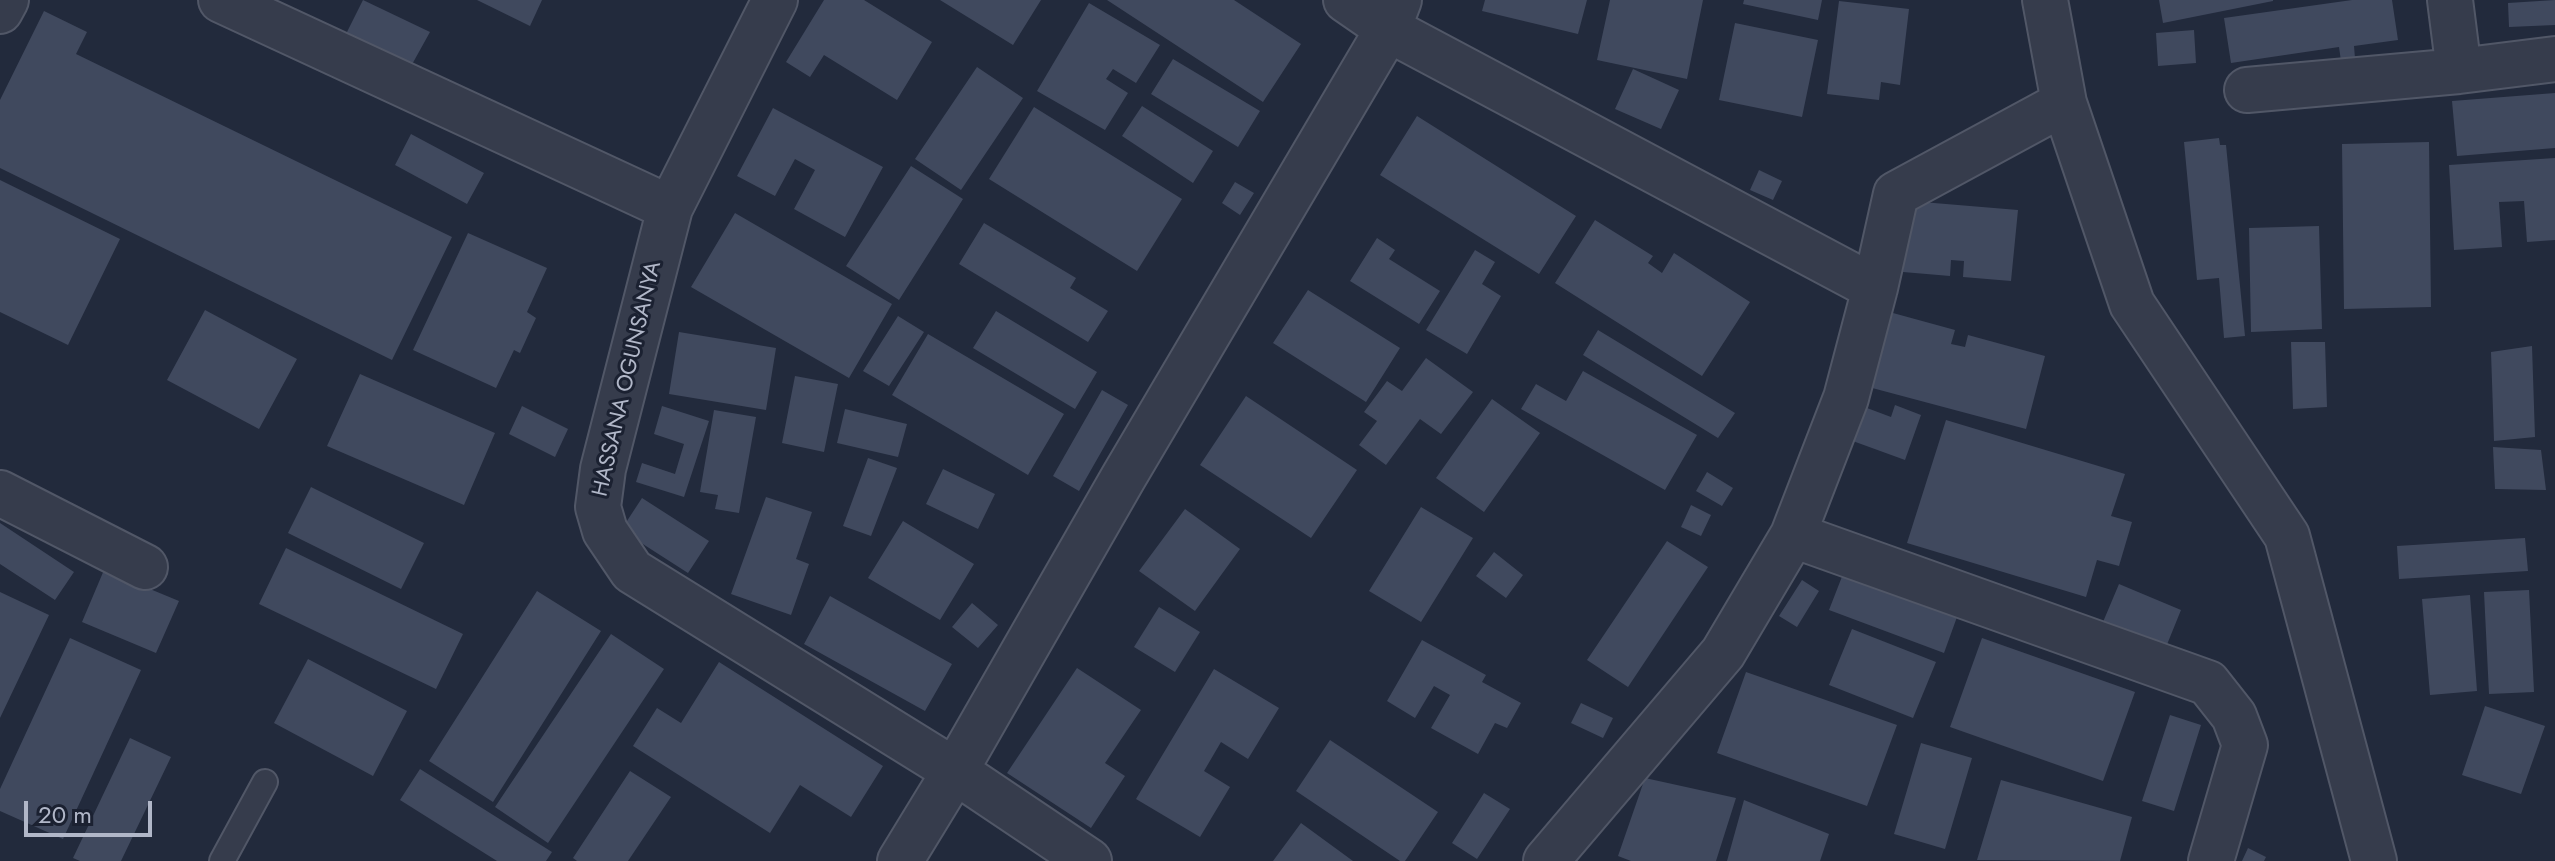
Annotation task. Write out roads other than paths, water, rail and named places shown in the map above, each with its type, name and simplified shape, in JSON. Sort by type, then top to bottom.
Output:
[{"type":"street","points":[[0,11],[6,0]]},
{"type":"street","points":[[221,0],[670,208]]},
{"type":"street","name":"HASSANA OGUNSANYA","points":[[775,0],[670,208],[603,469],[598,507],[605,531],[632,571],[955,771],[1089,861]]},
{"type":"street","points":[[1346,0],[1393,14],[1875,288]]},
{"type":"street","points":[[2045,0],[2064,103],[2132,304],[2287,536],[2374,861]]},
{"type":"street","points":[[2450,0],[2459,71]]},
{"type":"street","points":[[900,861],[1393,14]]},
{"type":"street","points":[[2247,90],[2555,59]]},
{"type":"street","points":[[1560,858],[1723,653],[1793,535],[1846,398],[1896,194],[2064,103]]},
{"type":"street","points":[[0,493],[145,567]]},
{"type":"street","points":[[1793,535],[2208,683],[2234,716],[2245,745],[2211,861]]},
{"type":"lane","points":[[222,861],[265,782]]}]
